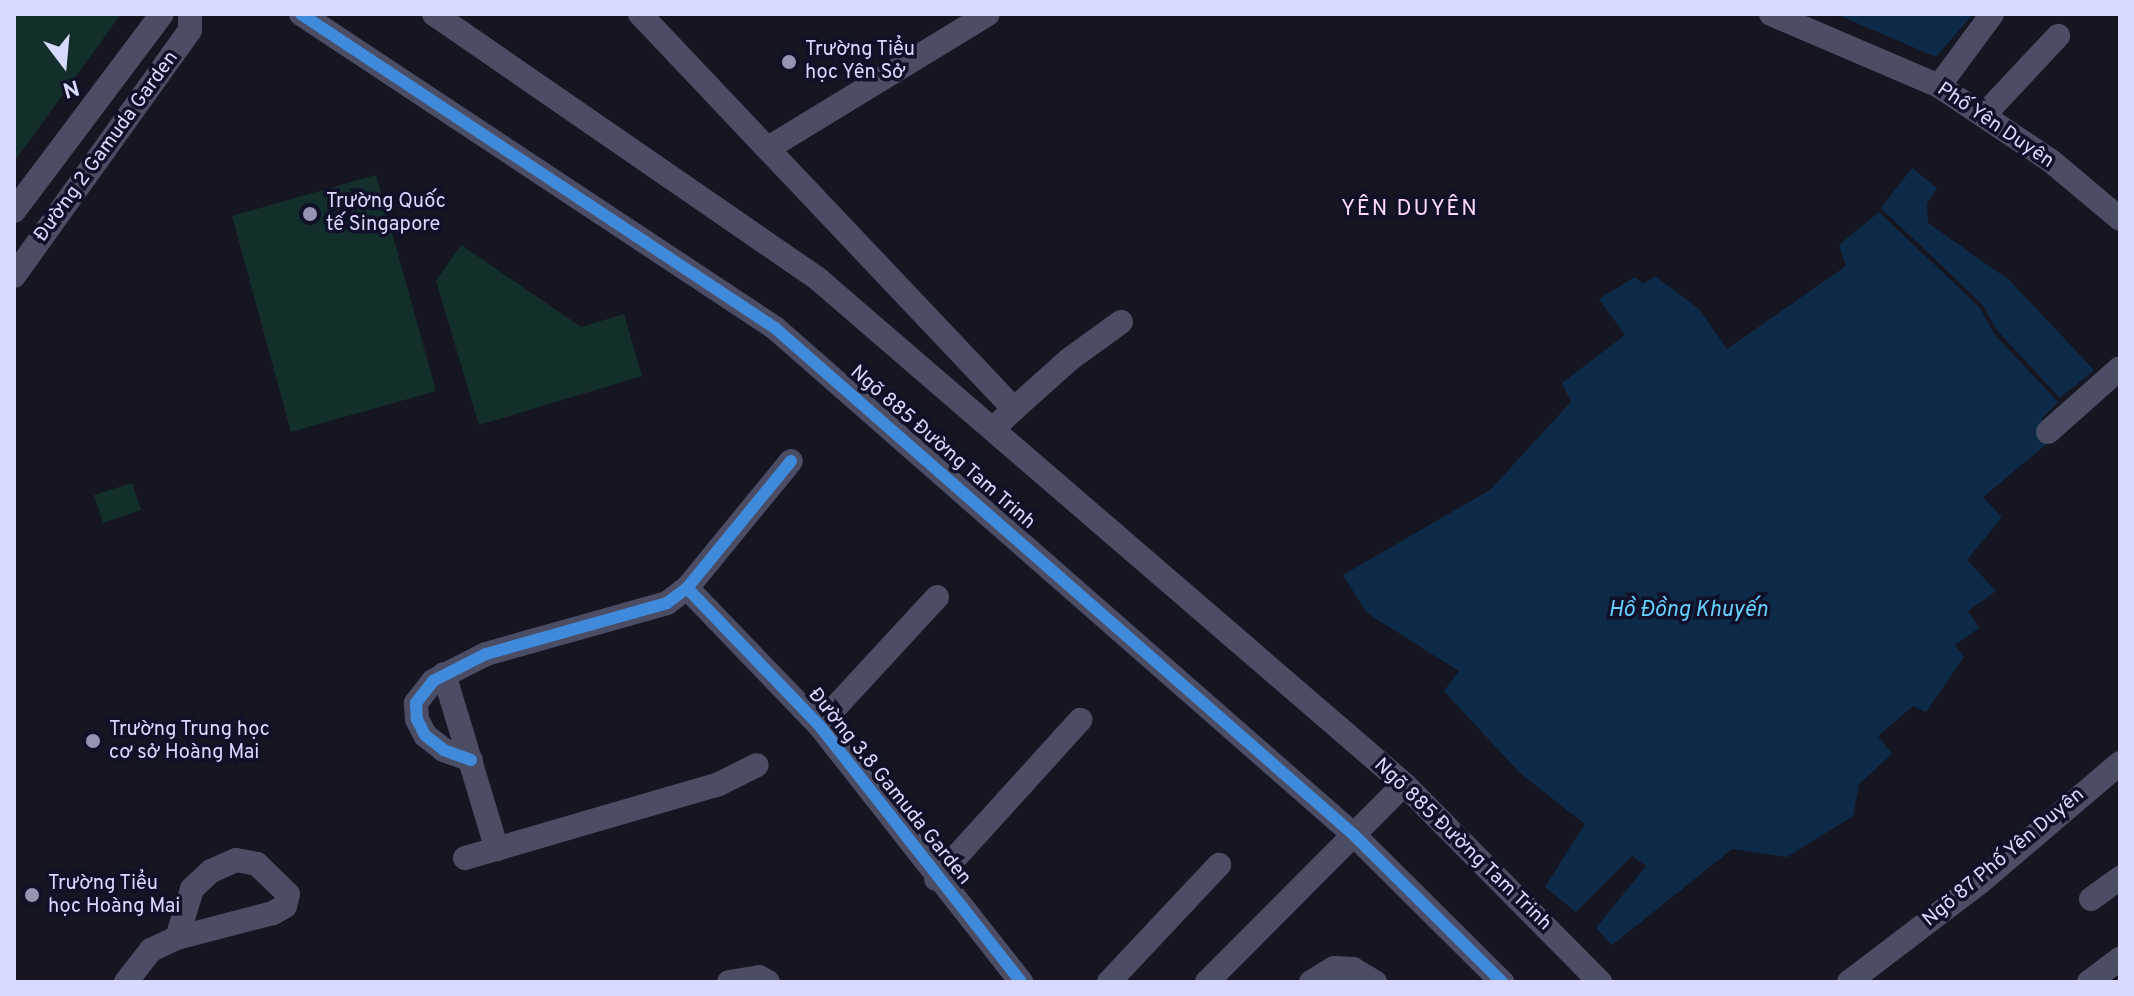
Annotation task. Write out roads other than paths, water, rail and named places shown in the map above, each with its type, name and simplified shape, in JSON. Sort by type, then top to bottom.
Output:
[{"type":"street","name":"Đường 2 Gamuda Garden","points":[[14,211],[162,14]]},
{"type":"street","name":"Đường 2 Gamuda Garden","points":[[14,276],[190,30],[190,14]]},
{"type":"street","name":"Ngõ 885 Đường Tam Trinh","points":[[301,14],[775,328],[1354,835],[1502,982]]},
{"type":"street","name":"Ngõ 885 Đường Tam Trinh","points":[[434,14],[818,279],[1404,784],[1600,982]]},
{"type":"street","points":[[640,14],[770,147],[1014,409]]},
{"type":"street","points":[[770,147],[988,14]]},
{"type":"street","name":"Phố Yên Duyên","points":[[1771,14],[1939,86],[1985,114],[2120,219]]},
{"type":"street","points":[[1939,86],[1992,14]]},
{"type":"street","points":[[1985,114],[2058,36]]},
{"type":"street","points":[[993,429],[1070,359],[1121,322]]},
{"type":"street","points":[[2048,432],[2120,368]]},
{"type":"street","points":[[471,760],[444,750],[425,735],[417,719],[416,703],[444,674],[486,654],[667,603],[687,588],[791,461]]},
{"type":"street","name":"Đường 3.8 Gamuda Garden","points":[[687,588],[819,725],[936,879],[1021,982]]},
{"type":"street","points":[[819,725],[937,597]]},
{"type":"street","points":[[444,674],[497,849]]},
{"type":"street","points":[[936,879],[1080,720]]},
{"type":"street","name":"Ngõ 87 Phố Yên Duyên","points":[[1849,982],[1979,883],[2120,763]]},
{"type":"street","points":[[465,858],[719,784],[757,765]]},
{"type":"street","points":[[1207,982],[1404,784]]},
{"type":"street","points":[[1109,982],[1219,865]]},
{"type":"street","points":[[2091,899],[2120,878]]},
{"type":"street","points":[[126,982],[151,950],[177,938]]},
{"type":"street","points":[[2089,982],[2120,959]]},
{"type":"street","points":[[1311,982],[1334,968],[1353,969],[1375,982]]},
{"type":"street","points":[[729,982],[759,977],[768,982]]},
{"type":"water","points":[[1836,14],[1973,14],[1936,57]]},
{"type":"water","points":[[1912,168],[1937,188],[1927,204],[1928,223],[2009,280],[2094,370],[2060,398],[1997,330],[1982,304],[1881,208]]},
{"type":"water","name":"Hồ Đồng Khuyến","points":[[1879,212],[1980,308],[1994,334],[2058,402],[2042,418],[2049,442],[1983,497],[2002,517],[1967,560],[1996,591],[1968,611],[1979,628],[1955,645],[1964,657],[1926,712],[1913,706],[1878,736],[1892,754],[1859,784],[1853,816],[1787,857],[1732,849],[1612,945],[1596,928],[1646,866],[1632,856],[1576,912],[1545,887],[1585,824],[1520,773],[1444,691],[1459,671],[1367,613],[1343,575],[1490,490],[1571,402],[1562,383],[1625,335],[1599,299],[1635,277],[1643,284],[1655,276],[1699,309],[1727,349],[1846,266],[1839,245]]},
{"type":"place","name":"Trường Tiểu học Yên Sở","points":[[789,62]]},
{"type":"place","name":"Trường Quốc tế Singapore","points":[[310,214]]},
{"type":"place","name":"Trường Trung học cơ sở Hoàng Mai","points":[[93,741]]},
{"type":"place","name":"Trường Tiểu học Hoàng Mai","points":[[32,895]]},
{"type":"district","name":"YÊN DUYÊN","points":[[1410,210]]}]
